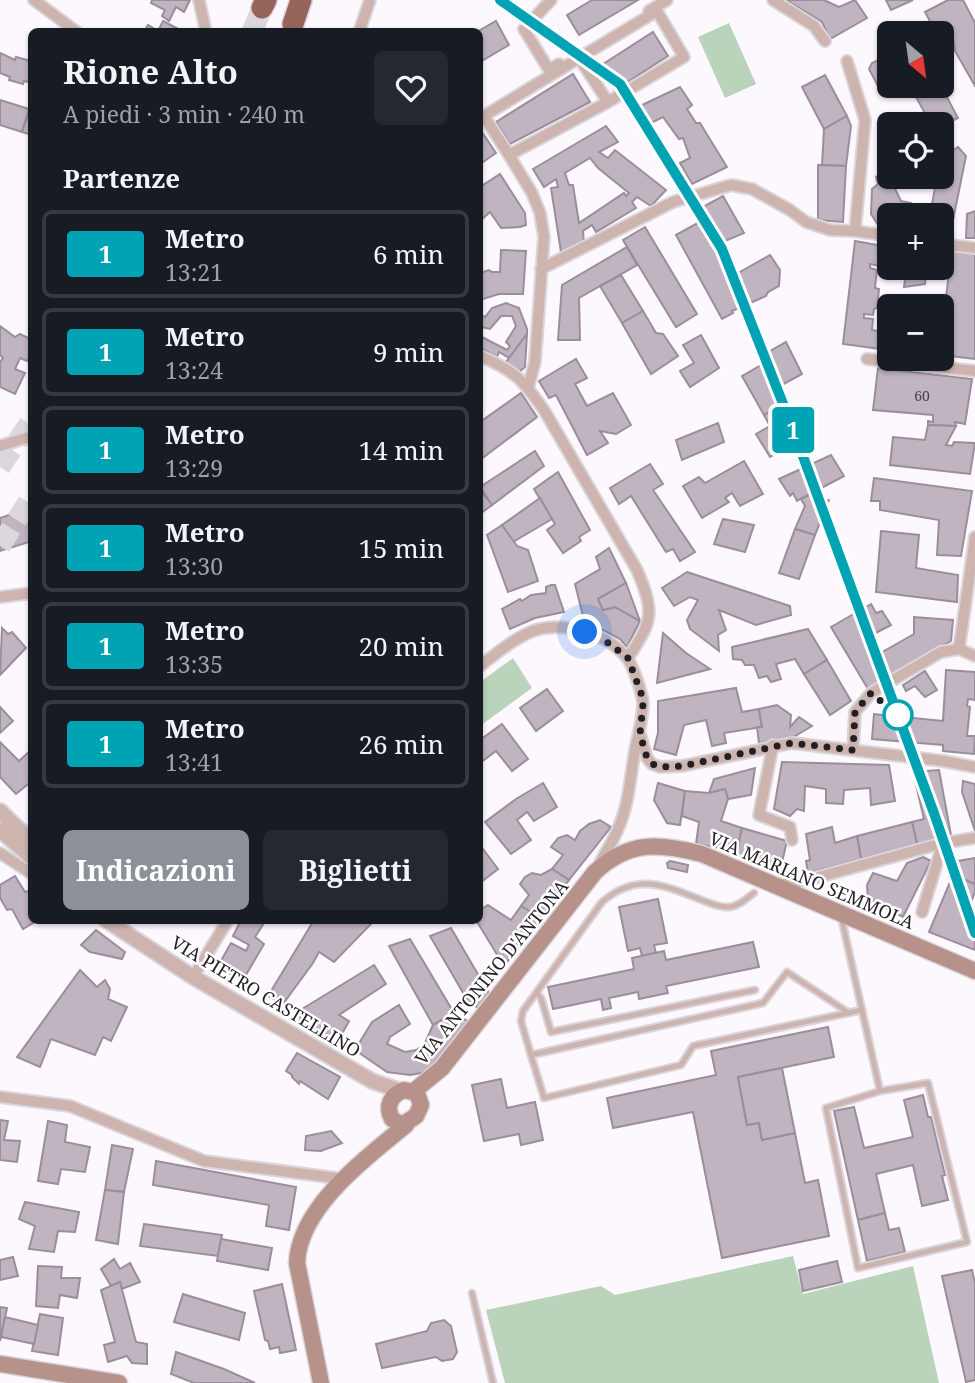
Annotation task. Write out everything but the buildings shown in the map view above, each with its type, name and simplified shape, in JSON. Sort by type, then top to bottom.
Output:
[{"type":"highway","points":[[293,24],[301,0]]},
{"type":"main road","name":"VIA MARIANO SEMMOLA","points":[[595,872],[617,855],[650,845],[670,846],[702,854],[970,969]]},
{"type":"main road","name":"VIA ANTONINO D'ANTONA","points":[[407,1091],[442,1068],[595,872]]},
{"type":"main road","points":[[970,969],[975,980]]},
{"type":"main road","points":[[320,1383],[297,1258],[308,1226],[344,1179],[401,1124],[421,1109],[420,1098],[407,1091],[393,1097],[389,1105],[389,1114],[401,1124]]},
{"type":"main road","points":[[0,1364],[119,1383]]},
{"type":"street","points":[[34,0],[72,28]]},
{"type":"street","points":[[199,0],[205,28]]},
{"type":"street","points":[[360,28],[370,0]]},
{"type":"street","points":[[551,0],[524,29],[549,70],[667,0]]},
{"type":"street","points":[[773,0],[814,26],[825,41]]},
{"type":"street","points":[[509,155],[608,102],[684,57],[657,11],[484,116],[532,192],[540,213],[544,237],[535,362],[528,388]]},
{"type":"street","points":[[579,58],[608,102]]},
{"type":"street","points":[[847,61],[865,121],[855,231]]},
{"type":"street","points":[[541,269],[673,202],[731,186],[752,190],[807,222],[830,230],[877,234]]},
{"type":"street","points":[[954,245],[975,248]]},
{"type":"street","points":[[483,357],[509,369],[528,388],[637,570],[646,593],[649,619],[646,632],[628,658]]},
{"type":"street","points":[[867,359],[975,371]]},
{"type":"street","points":[[0,446],[28,437]]},
{"type":"street","points":[[959,649],[975,537]]},
{"type":"street","points":[[0,597],[28,594]]},
{"type":"street","points":[[483,664],[525,635],[558,628],[585,632],[607,642],[628,658],[643,704],[640,734],[628,801],[617,831],[595,872]]},
{"type":"street","points":[[853,750],[855,712],[871,693],[941,652],[959,649],[975,656]]},
{"type":"street","points":[[640,734],[647,758],[660,767],[682,766],[792,743],[943,761],[975,768]]},
{"type":"street","points":[[773,746],[759,815],[790,827],[792,840]]},
{"type":"street","points":[[0,811],[13,838],[28,854]]},
{"type":"street","points":[[772,884],[793,884],[943,843],[975,838]]},
{"type":"street","points":[[922,912],[943,843]]},
{"type":"street","points":[[0,853],[28,871]]},
{"type":"street","name":"VIA PIETRO CASTELLINO","points":[[112,924],[193,978],[372,1081],[407,1091]]},
{"type":"street","points":[[193,978],[226,924]]},
{"type":"street","name":"VIA PIETRO CASTELLINO","points":[[372,1081],[389,1105]]},
{"type":"street","points":[[0,1097],[70,1106],[204,1161],[344,1179]]},
{"type":"lane","points":[[754,893],[741,903],[721,907],[650,883],[626,885],[615,890],[602,902],[523,1011],[521,1021],[544,1098],[681,1065],[693,1046],[862,1010]]},
{"type":"lane","points":[[840,913],[880,1091]]},
{"type":"lane","points":[[531,1055],[763,1003],[787,972],[849,1013]]},
{"type":"lane","points":[[537,993],[551,1032],[755,990]]},
{"type":"lane","points":[[928,1083],[967,1242],[859,1268],[826,1108],[880,1091],[928,1083]]},
{"type":"lane","points":[[472,1293],[493,1383]]},
{"type":"green space","points":[[729,23],[756,84],[725,98],[698,37]]},
{"type":"green space","points":[[513,658],[532,688],[483,724],[483,680]]},
{"type":"green space","points":[[793,1256],[803,1294],[913,1266],[939,1383],[505,1383],[486,1310],[601,1286],[615,1295]]},
{"type":"tunnel","points":[[254,28],[262,8]]},
{"type":"tunnel","points":[[0,467],[28,426]]},
{"type":"tunnel","points":[[0,546],[28,502]]},
{"type":"metro line","name":"1","points":[[500,0],[620,84],[722,249],[793,429],[935,816],[975,933]]},
{"type":"route","points":[[585,632],[607,642],[628,658],[641,693],[643,704],[640,734],[647,758],[660,767],[682,766],[792,743],[853,750],[855,712],[871,693],[898,715]]}]
